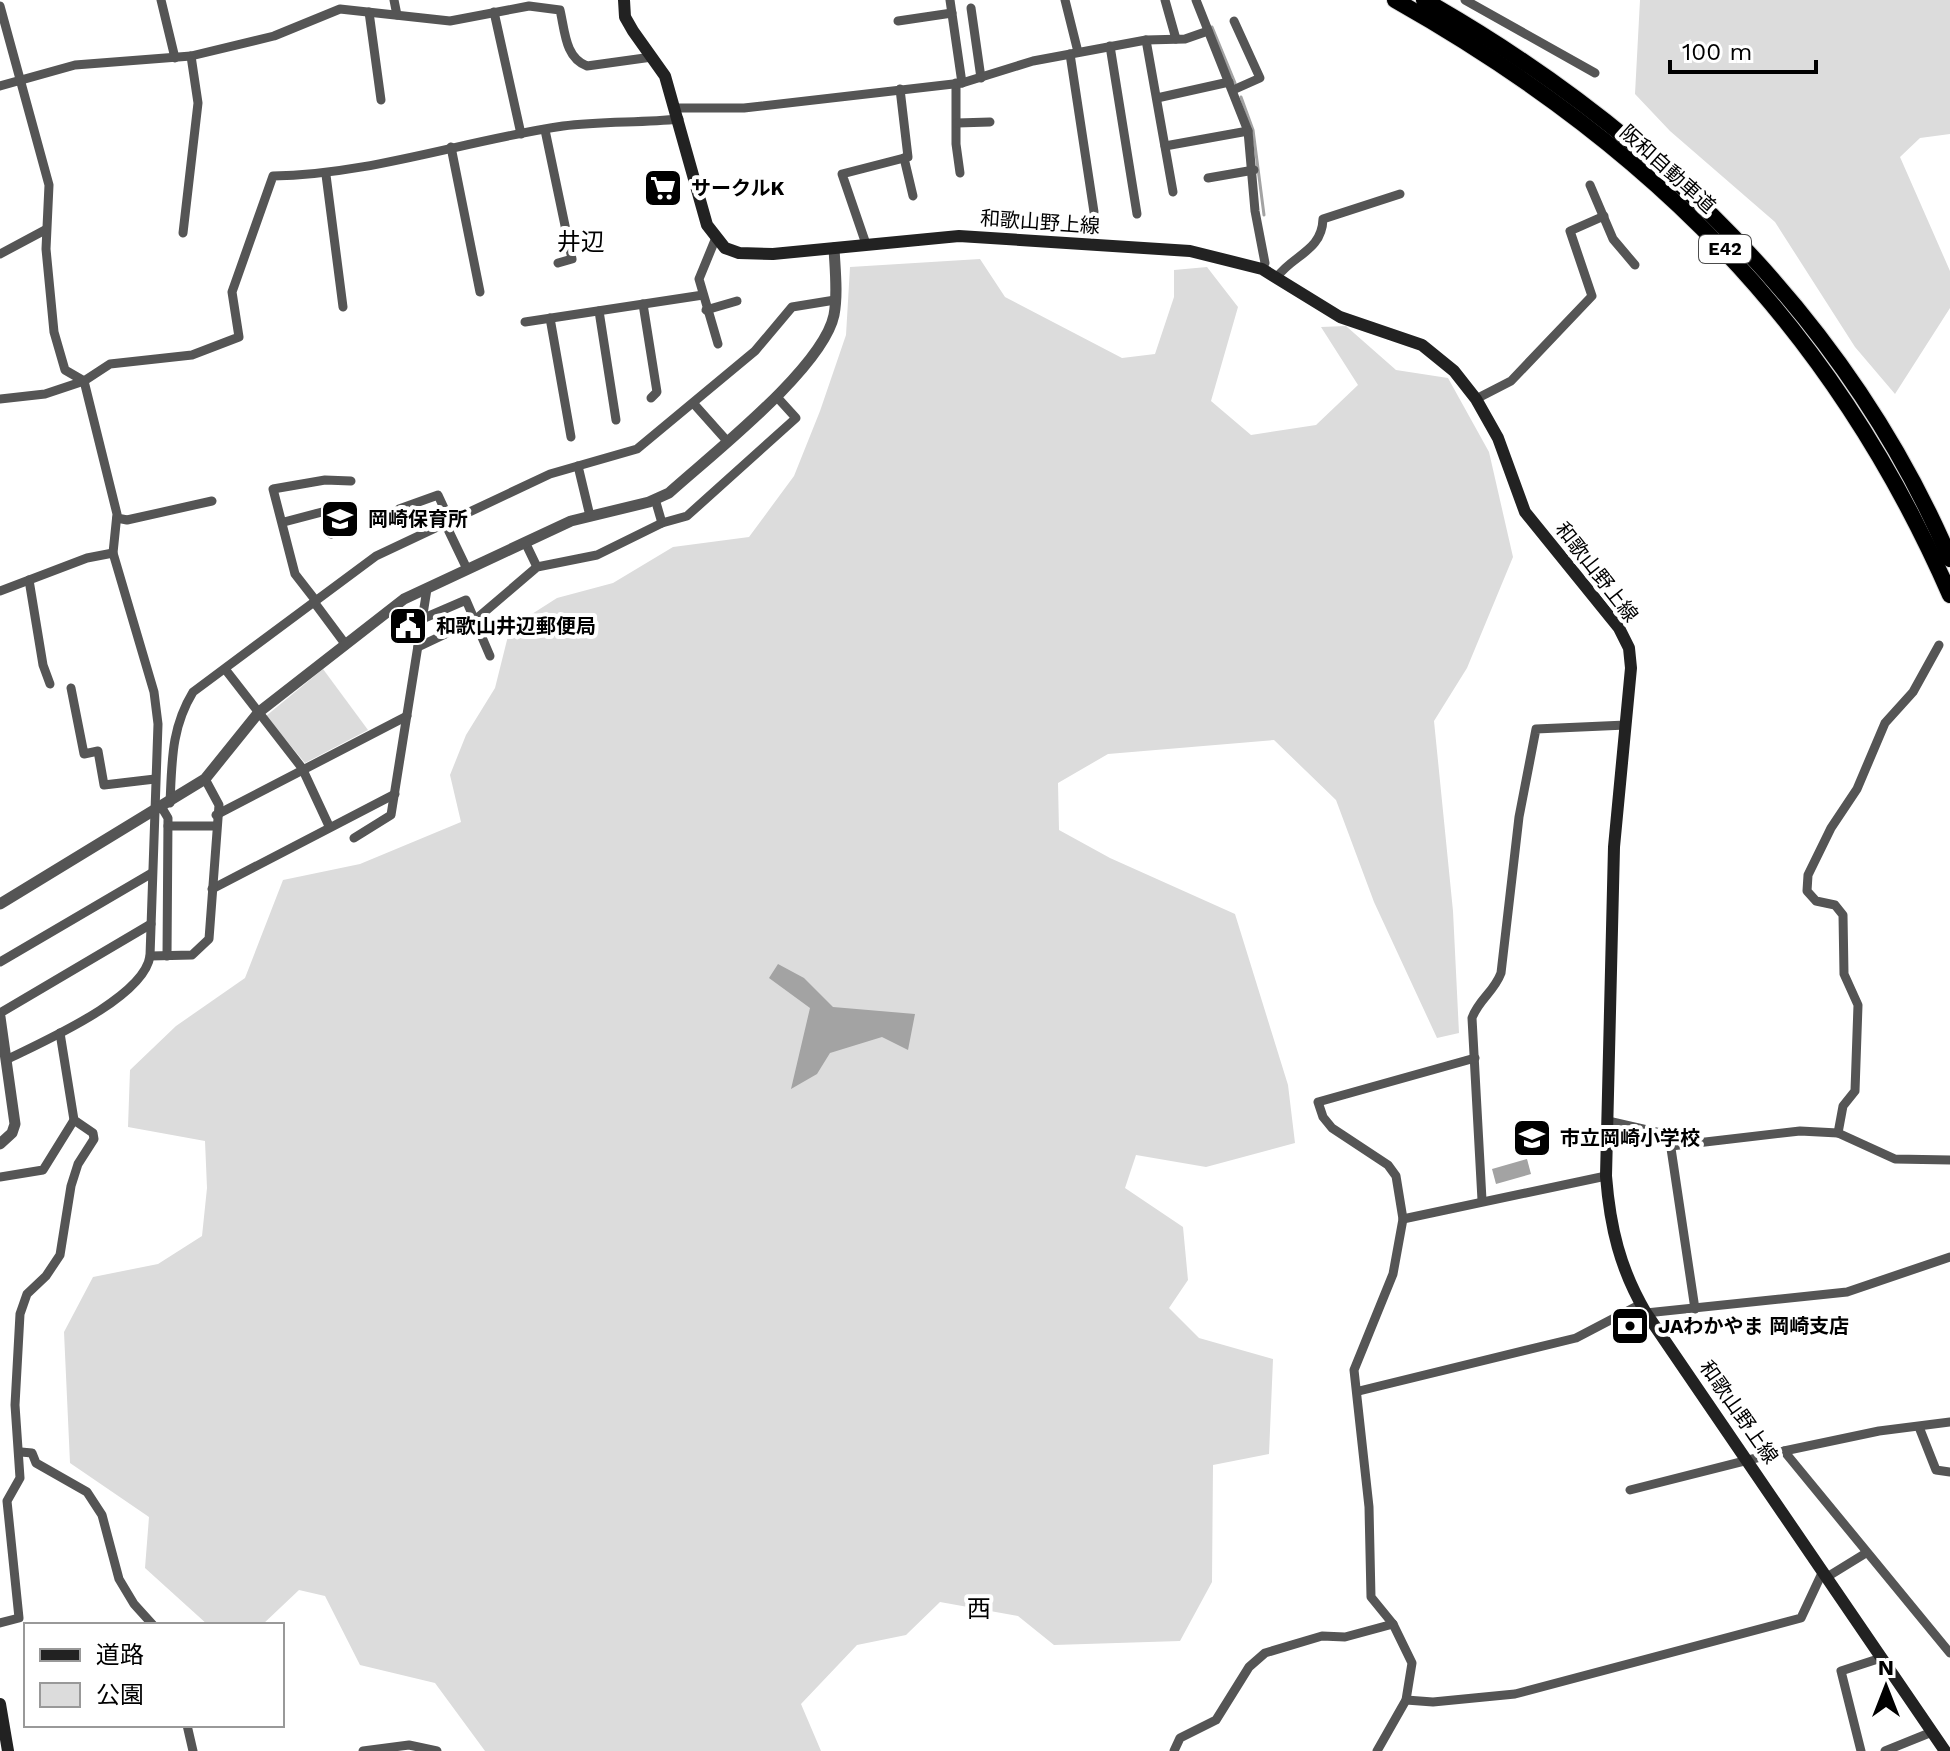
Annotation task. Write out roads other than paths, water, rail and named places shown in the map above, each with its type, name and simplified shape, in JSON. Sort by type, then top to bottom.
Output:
[{"type":"highway","name":"阪和自動車道","points":[[1395,0],[1501,64],[1593,128],[1670,195],[1732,256],[1770,299],[1845,399],[1911,512],[1950,595]]},
{"type":"highway","name":"阪和自動車道","points":[[1424,0],[1499,44],[1601,115],[1645,151],[1742,246],[1804,319],[1857,391],[1894,451],[1950,559]]},
{"type":"main road","points":[[624,0],[625,17],[665,76],[707,225],[715,240]]},
{"type":"main road","name":"和歌山野上線","points":[[715,240],[725,248],[752,254],[971,237],[1190,251],[1262,269],[1340,317],[1422,345],[1454,371],[1476,399],[1498,438],[1525,512],[1619,628],[1629,648],[1631,668],[1613,862],[1606,1176],[1616,1248],[1644,1309],[1945,1751]]},
{"type":"main road","points":[[0,1704],[8,1751]]},
{"type":"street","points":[[161,0],[175,58]]},
{"type":"street","points":[[394,0],[397,15]]},
{"type":"street","points":[[950,0],[959,83],[957,123],[960,173]]},
{"type":"street","points":[[1065,0],[1094,212]]},
{"type":"street","points":[[1165,0],[1176,39]]},
{"type":"street","points":[[1196,0],[1248,131],[1254,170],[1255,211],[1265,263],[1262,269]]},
{"type":"street","points":[[1465,0],[1595,73]]},
{"type":"street","points":[[0,6],[49,185],[45,230],[54,332],[65,370],[84,381],[117,518],[113,553],[154,692],[158,724],[155,779],[168,826],[167,956]]},
{"type":"street","points":[[0,86],[75,65],[191,56],[274,36],[340,9],[450,21],[529,6],[560,10],[570,55],[587,66],[652,57]]},
{"type":"street","points":[[971,8],[981,78]]},
{"type":"street","points":[[369,12],[381,100]]},
{"type":"street","points":[[494,12],[521,134]]},
{"type":"street","points":[[898,21],[952,13]]},
{"type":"street","points":[[1157,98],[1260,78],[1234,21]]},
{"type":"street","points":[[0,399],[45,394],[84,381],[110,364],[192,355],[239,337],[232,292],[273,176],[326,175],[365,164],[545,130],[959,83],[1074,53],[1146,40],[1176,39],[1208,31]]},
{"type":"street","points":[[1146,40],[1173,192]]},
{"type":"street","points":[[1110,46],[1137,214]]},
{"type":"street","points":[[183,233],[198,103],[191,56]]},
{"type":"street","points":[[866,244],[842,174],[908,157],[900,89]]},
{"type":"street","points":[[957,123],[990,122]]},
{"type":"street","points":[[545,130],[572,259],[558,263]]},
{"type":"street","points":[[1165,146],[1248,131]]},
{"type":"street","points":[[451,147],[480,292]]},
{"type":"street","points":[[904,158],[913,196]]},
{"type":"street","points":[[1208,178],[1254,170]]},
{"type":"street","points":[[326,175],[343,307]]},
{"type":"street","points":[[1590,185],[1618,247],[1635,265]]},
{"type":"street","points":[[1277,277],[1308,253],[1322,228],[1323,219],[1400,194]]},
{"type":"street","points":[[1476,399],[1511,381],[1592,296],[1570,231],[1604,216]]},
{"type":"street","points":[[0,254],[45,230]]},
{"type":"street","points":[[715,240],[699,272],[706,310],[718,344]]},
{"type":"street","points":[[0,904],[205,779],[259,712],[404,599],[525,542],[590,516],[669,493],[776,396],[823,339],[834,315],[834,248]]},
{"type":"street","points":[[525,322],[703,295]]},
{"type":"street","points":[[6,1060],[60,1033],[117,997],[149,964],[152,873],[172,742],[181,712],[193,692],[376,556],[446,520],[578,466],[637,449],[755,351],[792,307],[835,300]]},
{"type":"street","points":[[706,310],[737,301]]},
{"type":"street","points":[[643,304],[657,392],[651,398]]},
{"type":"street","points":[[599,311],[616,420]]},
{"type":"street","points":[[550,318],[571,437]]},
{"type":"street","points":[[418,647],[475,620],[537,567],[597,555],[662,523],[687,516],[796,418],[776,396]]},
{"type":"street","points":[[694,404],[727,441]]},
{"type":"street","points":[[578,466],[590,516]]},
{"type":"street","points":[[346,645],[295,574],[273,489],[325,480],[351,481]]},
{"type":"street","points":[[399,509],[438,495],[467,569]]},
{"type":"street","points":[[655,499],[662,523]]},
{"type":"street","points":[[117,518],[127,520],[212,501]]},
{"type":"street","points":[[284,522],[326,511],[331,534]]},
{"type":"street","points":[[525,542],[537,567]]},
{"type":"street","points":[[0,591],[87,558],[113,553]]},
{"type":"street","points":[[29,580],[50,684]]},
{"type":"street","points":[[354,838],[389,820],[427,589]]},
{"type":"street","points":[[422,619],[466,600],[490,656]]},
{"type":"street","points":[[1838,1133],[1843,1106],[1855,1091],[1858,1005],[1844,974],[1843,915],[1835,905],[1816,901],[1807,891],[1808,875],[1831,828],[1857,789],[1885,723],[1913,692],[1939,645]]},
{"type":"street","points":[[225,669],[302,768],[329,826]]},
{"type":"street","points":[[71,688],[84,754],[98,751],[104,785],[155,779]]},
{"type":"street","points":[[168,826],[216,821],[302,768],[407,716]]},
{"type":"street","points":[[1482,1200],[1472,1018],[1477,1002],[1496,988],[1501,973],[1519,817],[1536,729],[1626,725]]},
{"type":"street","points":[[150,956],[192,955],[209,939],[219,805],[205,779]]},
{"type":"street","points":[[212,889],[395,794]]},
{"type":"street","points":[[0,962],[152,873]]},
{"type":"street","points":[[0,1144],[12,1133],[15,1124],[0,1015],[151,924]]},
{"type":"street","points":[[0,1177],[43,1170],[74,1120],[60,1033]]},
{"type":"street","points":[[1377,1751],[1406,1700],[1412,1663],[1393,1624],[1371,1597],[1369,1507],[1359,1391],[1354,1370],[1393,1274],[1403,1219],[1396,1176],[1388,1165],[1332,1128],[1323,1117],[1318,1102],[1475,1058]]},
{"type":"street","points":[[0,1623],[19,1618],[7,1501],[20,1478],[21,1452],[15,1405],[20,1314],[27,1294],[46,1276],[60,1255],[71,1186],[78,1164],[94,1139],[93,1133],[74,1120]]},
{"type":"street","points":[[1608,1121],[1669,1135],[1695,1309]]},
{"type":"street","points":[[1671,1146],[1800,1131],[1838,1133],[1895,1159],[1950,1160]]},
{"type":"street","points":[[1403,1219],[1606,1176]]},
{"type":"street","points":[[1359,1391],[1576,1338],[1644,1309],[1695,1309],[1847,1292],[1950,1257]]},
{"type":"street","points":[[1630,1490],[1784,1451],[1879,1431],[1950,1422]]},
{"type":"street","points":[[1919,1427],[1936,1470],[1950,1472]]},
{"type":"street","points":[[1784,1451],[1950,1653]]},
{"type":"street","points":[[21,1452],[32,1453],[36,1463],[87,1492],[102,1515],[119,1579],[134,1604],[151,1623]]},
{"type":"street","points":[[1406,1700],[1433,1702],[1515,1694],[1801,1618],[1825,1574],[1866,1553]]},
{"type":"street","points":[[1174,1751],[1180,1738],[1216,1720],[1249,1667],[1265,1653],[1322,1636],[1345,1637],[1393,1624]]},
{"type":"street","points":[[1861,1751],[1841,1671],[1881,1658]]},
{"type":"street","points":[[187,1727],[193,1751]]},
{"type":"street","points":[[1885,1751],[1932,1732]]},
{"type":"street","points":[[363,1751],[409,1745],[437,1751]]},
{"type":"waterway","points":[[1212,27],[1235,83]]},
{"type":"waterway","points":[[1241,97],[1253,130],[1264,215]]},
{"type":"place","name":"サークルK","points":[[663,188]]},
{"type":"place","name":"岡崎保育所","points":[[340,519]]},
{"type":"place","name":"和歌山井辺郵便局","points":[[408,626]]},
{"type":"place","name":"市立岡崎小学校","points":[[1532,1138]]},
{"type":"place","name":"JAわかやま 岡崎支店","points":[[1630,1326]]},
{"type":"district","name":"井辺","points":[[581,242]]},
{"type":"district","name":"西","points":[[979,1609]]}]
